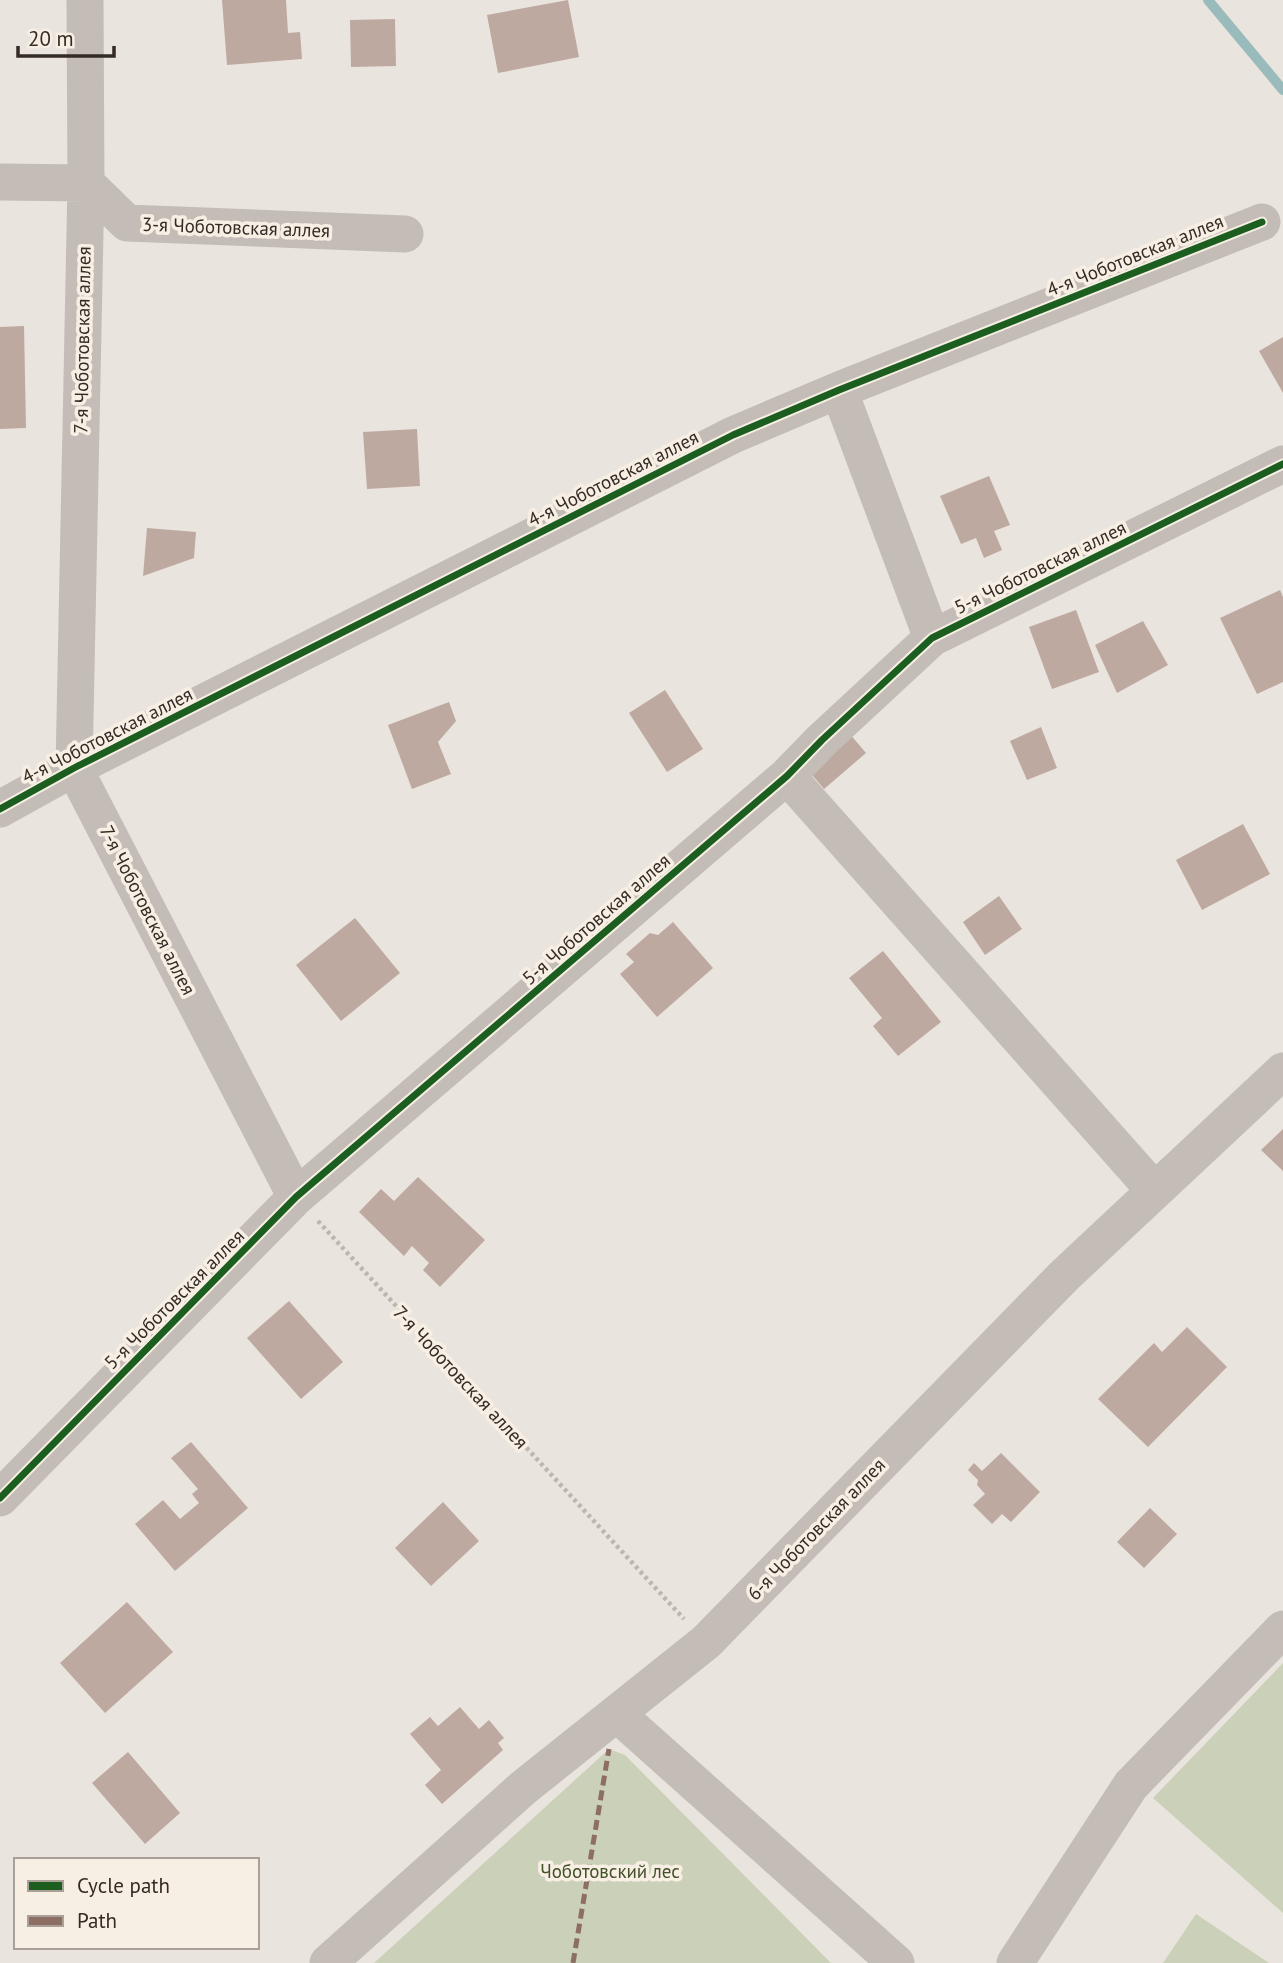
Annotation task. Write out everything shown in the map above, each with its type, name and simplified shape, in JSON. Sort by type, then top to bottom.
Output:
[{"type":"street","name":"7-я Чоботовская аллея","points":[[85,0],[86,183],[74,768],[296,1197]]},
{"type":"street","points":[[0,182],[86,183]]},
{"type":"street","name":"3-я Чоботовская аллея","points":[[86,183],[127,223],[405,234]]},
{"type":"street","name":"4-я Чоботовская аллея","points":[[0,809],[74,768],[733,435],[839,390],[1262,222]]},
{"type":"street","points":[[839,390],[932,638]]},
{"type":"street","name":"5-я Чоботовская аллея","points":[[0,1498],[296,1197],[788,776],[822,740],[932,638],[1283,464]]},
{"type":"street","points":[[788,776],[1154,1191]]},
{"type":"street","name":"6-я Чоботовская аллея","points":[[327,1963],[523,1788],[706,1642],[1064,1276],[1283,1071]]},
{"type":"street","points":[[1015,1963],[1131,1785],[1283,1629]]},
{"type":"street","points":[[617,1714],[896,1963]]},
{"type":"green space","points":[[1283,1663],[1283,1913],[1153,1798]]},
{"type":"green space","name":"Чоботовский лес","points":[[609,1749],[625,1755],[831,1963],[374,1963]]},
{"type":"green space","points":[[1196,1914],[1269,1963],[1163,1963]]},
{"type":"building","points":[[222,0],[286,0],[288,33],[300,32],[302,59],[227,65]]},
{"type":"building","points":[[568,0],[579,57],[498,73],[487,15]]},
{"type":"building","points":[[395,19],[396,66],[351,67],[350,20]]},
{"type":"building","points":[[24,326],[26,428],[0,429],[0,327]]},
{"type":"building","points":[[1283,337],[1283,393],[1259,351]]},
{"type":"building","points":[[417,429],[420,486],[367,489],[363,432]]},
{"type":"building","points":[[989,476],[1010,525],[994,531],[1002,550],[984,558],[976,538],[961,544],[940,496]]},
{"type":"building","points":[[147,528],[196,532],[194,558],[143,576]]},
{"type":"building","points":[[1280,590],[1283,597],[1283,682],[1257,694],[1220,618]]},
{"type":"building","points":[[1076,610],[1099,672],[1052,689],[1029,627]]},
{"type":"building","points":[[1143,621],[1168,665],[1117,693],[1095,645]]},
{"type":"building","points":[[665,690],[703,749],[667,772],[629,713]]},
{"type":"building","points":[[449,702],[456,721],[438,742],[451,774],[412,789],[388,725]]},
{"type":"building","points":[[1041,727],[1057,768],[1027,780],[1010,741]]},
{"type":"building","points":[[849,733],[866,753],[824,789],[807,769]]},
{"type":"building","points":[[1243,824],[1270,874],[1202,910],[1176,860]]},
{"type":"building","points":[[999,896],[1022,929],[985,955],[963,922]]},
{"type":"building","points":[[355,918],[400,973],[341,1021],[296,965]]},
{"type":"building","points":[[673,922],[713,968],[657,1017],[620,974],[634,962],[626,954],[650,933],[658,935]]},
{"type":"building","points":[[883,951],[941,1022],[898,1056],[873,1026],[882,1018],[849,978]]},
{"type":"building","points":[[1283,1129],[1283,1171],[1261,1150]]},
{"type":"building","points":[[418,1177],[485,1240],[440,1287],[423,1270],[429,1263],[412,1246],[404,1256],[359,1212],[381,1189],[394,1201]]},
{"type":"building","points":[[289,1301],[343,1362],[301,1399],[247,1338]]},
{"type":"building","points":[[1187,1327],[1227,1367],[1148,1447],[1098,1399],[1154,1343],[1162,1352]]},
{"type":"building","points":[[191,1442],[248,1508],[175,1571],[135,1524],[163,1500],[180,1519],[199,1503],[192,1494],[198,1489],[171,1458]]},
{"type":"building","points":[[1001,1453],[1040,1492],[1011,1522],[1002,1514],[992,1524],[973,1505],[985,1494],[977,1485],[978,1480],[968,1470],[974,1463],[982,1471]]},
{"type":"building","points":[[443,1502],[479,1541],[431,1586],[395,1548]]},
{"type":"building","points":[[1150,1508],[1177,1534],[1144,1568],[1117,1542]]},
{"type":"building","points":[[127,1602],[173,1652],[105,1713],[60,1663]]},
{"type":"building","points":[[460,1707],[479,1729],[489,1720],[504,1738],[498,1743],[503,1750],[442,1804],[425,1785],[441,1770],[410,1734],[430,1717],[438,1726]]},
{"type":"building","points":[[128,1752],[180,1813],[145,1844],[92,1783]]},
{"type":"waterway","points":[[1208,0],[1283,90]]},
{"type":"marked path","points":[[573,1963],[609,1749]]},
{"type":"cycle path","points":[[0,809],[74,768],[733,435],[839,390],[1262,222]]},
{"type":"cycle path","points":[[0,1498],[296,1197],[787,776],[932,638],[1283,464]]}]
